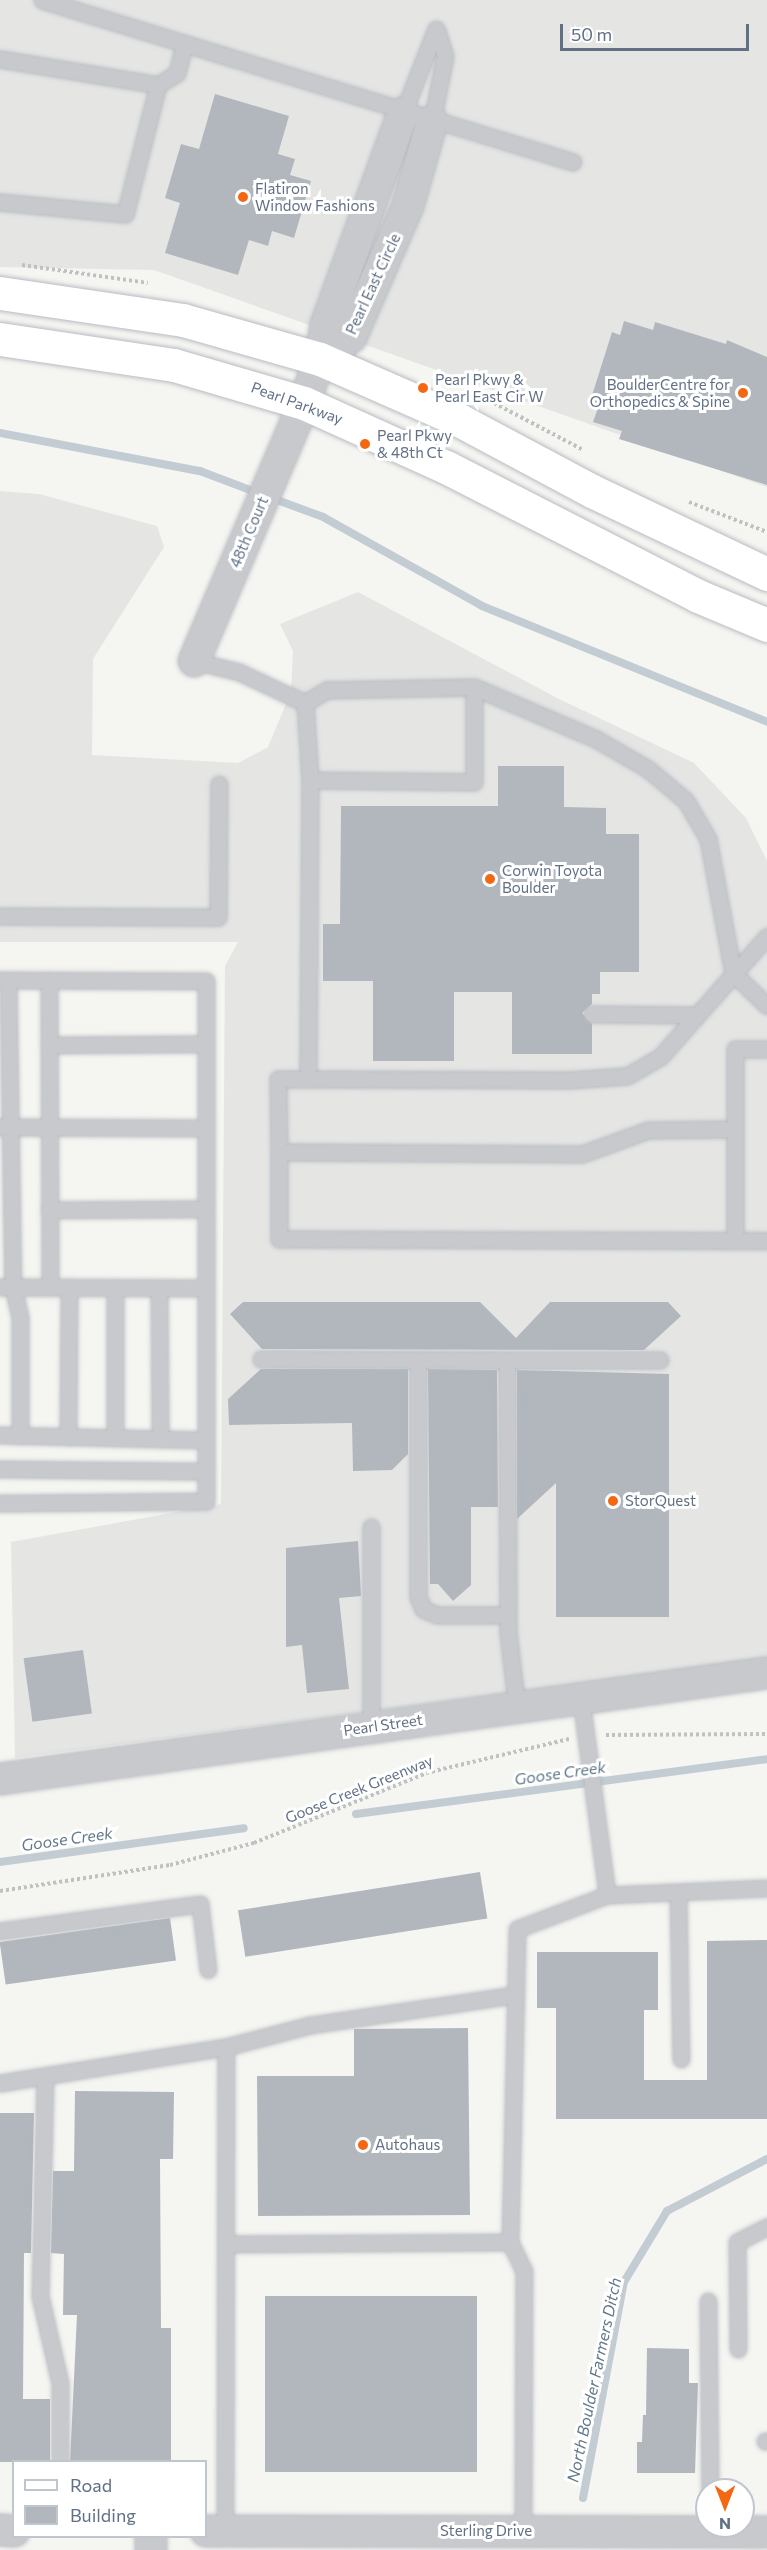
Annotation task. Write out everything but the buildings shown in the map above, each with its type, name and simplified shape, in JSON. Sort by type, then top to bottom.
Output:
[{"type":"main road","points":[[0,293],[183,320],[320,359],[459,420],[592,491],[767,574]]},
{"type":"main road","name":"Pearl Parkway","points":[[0,339],[174,365],[304,403],[446,467],[698,596],[767,625]]},
{"type":"street","name":"Pearl East Circle","points":[[320,359],[326,325],[404,113]]},
{"type":"street","name":"Pearl East Circle","points":[[320,359],[351,337],[408,206],[432,121]]},
{"type":"street","name":"48th Court","points":[[194,661],[304,403],[320,359]]},
{"type":"street","name":"Pearl Street","points":[[0,1779],[767,1673]]},
{"type":"street","name":"Sterling Drive","points":[[215,2531],[484,2540],[523,2531],[631,2541],[695,2531]]},
{"type":"lane","points":[[42,0],[404,113],[573,162]]},
{"type":"lane","points":[[404,113],[436,28],[445,56],[432,121]]},
{"type":"lane","points":[[0,59],[158,85],[177,73],[184,44]]},
{"type":"lane","points":[[0,202],[125,214],[158,85]]},
{"type":"lane","points":[[194,661],[239,672],[305,703]]},
{"type":"lane","points":[[305,703],[327,690],[474,687],[596,739],[648,769],[686,801],[708,839],[733,973],[767,1006]]},
{"type":"lane","points":[[310,780],[474,782],[474,687]]},
{"type":"lane","points":[[305,703],[310,780],[308,1079]]},
{"type":"lane","points":[[0,916],[218,917],[219,784]]},
{"type":"lane","points":[[767,936],[661,1056],[627,1076],[570,1080],[278,1079],[279,1239],[767,1241]]},
{"type":"lane","points":[[0,1503],[206,1501],[206,981],[4,980],[7,1287],[20,1317],[20,1436]]},
{"type":"lane","points":[[48,980],[50,1287]]},
{"type":"lane","points":[[592,1014],[696,1015]]},
{"type":"lane","points":[[49,1045],[206,1044]]},
{"type":"lane","points":[[735,1241],[735,1049],[767,1049]]},
{"type":"lane","points":[[6,1127],[206,1128]]},
{"type":"lane","points":[[279,1152],[582,1154],[648,1130],[735,1129]]},
{"type":"lane","points":[[50,1210],[206,1209]]},
{"type":"lane","points":[[7,1287],[206,1288]]},
{"type":"lane","points":[[68,1437],[69,1287]]},
{"type":"lane","points":[[115,1288],[115,1438]]},
{"type":"lane","points":[[159,1288],[160,1439]]},
{"type":"lane","points":[[261,1359],[660,1360]]},
{"type":"lane","points":[[418,1360],[418,1596],[423,1609],[437,1615],[507,1615]]},
{"type":"lane","points":[[507,1360],[507,1615],[517,1708]]},
{"type":"lane","points":[[0,1435],[206,1440]]},
{"type":"lane","points":[[0,1469],[206,1471]]},
{"type":"lane","points":[[370,1527],[371,1727]]},
{"type":"lane","points":[[581,1699],[607,1895]]},
{"type":"lane","points":[[523,2531],[524,2271],[510,2242],[517,1929],[607,1895],[767,1888]]},
{"type":"lane","points":[[678,1892],[681,2059]]},
{"type":"lane","points":[[0,1931],[200,1904],[208,1970]]},
{"type":"lane","points":[[0,2083],[226,2047],[310,2025],[514,1995]]},
{"type":"lane","points":[[215,2531],[226,2244],[226,2047]]},
{"type":"lane","points":[[45,2076],[40,2296],[60,2383],[60,2460]]},
{"type":"lane","points":[[738,2349],[737,2242],[767,2227]]},
{"type":"lane","points":[[226,2244],[510,2242]]},
{"type":"lane","points":[[708,2301],[710,2478]]},
{"type":"path","name":"Goose Creek Greenway","points":[[0,1891],[170,1865],[254,1843],[426,1773],[586,1736],[767,1734]]},
{"type":"shaded area","points":[[0,0],[767,0],[767,487],[154,270],[0,267]]},
{"type":"shaded area","points":[[0,491],[39,494],[157,526],[164,547],[93,659],[92,755],[238,763],[268,747],[291,692],[293,651],[280,624],[358,592],[559,699],[694,763],[746,818],[767,861],[767,1659],[15,1758],[11,1542],[221,1504],[225,966],[238,942],[0,942]]},
{"type":"waterway","points":[[0,433],[200,471],[258,493]]},
{"type":"waterway","points":[[269,497],[323,517],[482,606],[767,722]]},
{"type":"waterway","name":"Goose Creek","points":[[356,1814],[767,1759]]},
{"type":"waterway","name":"Goose Creek","points":[[0,1862],[244,1828]]},
{"type":"waterway","name":"North Boulder Farmers Ditch","points":[[583,2498],[624,2282],[667,2211],[767,2159]]},
{"type":"place","name":"Flatiron Window Fashions","points":[[243,197]]},
{"type":"place","name":"Pearl Pkwy & Pearl East Cir W","points":[[423,388]]},
{"type":"place","name":"BoulderCentre for Orthopedics & Spine","points":[[743,393]]},
{"type":"place","name":"Pearl Pkwy & 48th Ct","points":[[365,444]]},
{"type":"place","name":"Corwin Toyota Boulder","points":[[490,879]]},
{"type":"place","name":"StorQuest","points":[[613,1501]]},
{"type":"place","name":"Autohaus","points":[[363,2145]]}]
